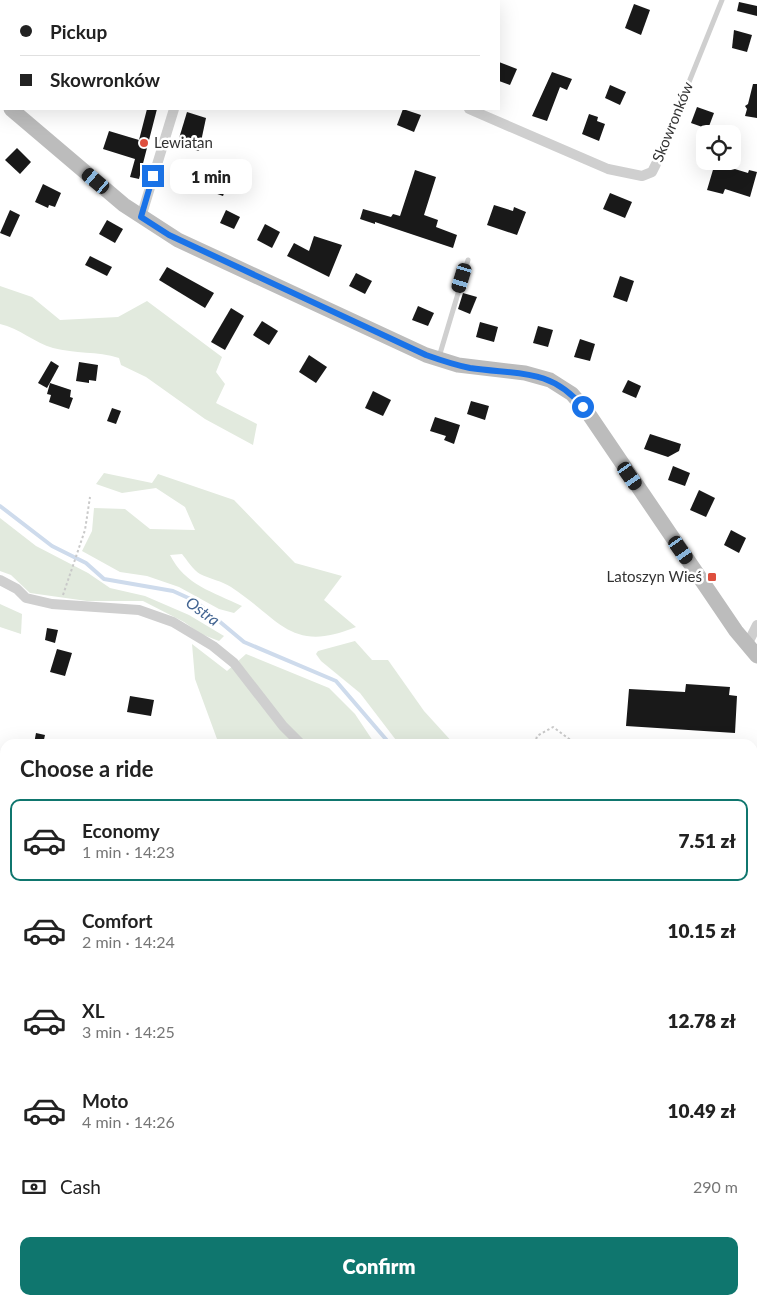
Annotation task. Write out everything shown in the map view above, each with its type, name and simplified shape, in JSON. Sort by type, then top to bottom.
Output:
[{"type":"street","points":[[12,110],[141,217],[178,240],[386,338],[438,360],[470,368],[539,376],[558,384],[572,394],[588,413],[747,645],[757,656]]},
{"type":"street","points":[[141,217],[174,110]]},
{"type":"street","name":"Skowronków","points":[[471,110],[608,169],[642,176],[652,172],[656,164]]},
{"type":"street","points":[[0,580],[17,588],[26,598],[52,604],[144,611],[173,622],[198,636],[234,663],[283,726],[296,739]]},
{"type":"street","points":[[747,645],[757,625]]},
{"type":"lane","name":"Skowronków","points":[[656,164],[722,0]]},
{"type":"lane","points":[[438,360],[468,260]]},
{"type":"path","points":[[63,604],[64,589],[85,530],[90,497]]},
{"type":"path","points":[[536,739],[537,736],[553,727],[569,739]]},
{"type":"shaded area","points":[[0,286],[32,297],[60,320],[118,317],[147,301],[222,357],[216,372],[225,384],[216,403],[257,424],[253,445],[205,419],[146,377],[121,365],[119,358],[53,348],[0,324]]},
{"type":"shaded area","points":[[104,473],[152,483],[158,474],[234,500],[295,563],[342,576],[324,600],[356,627],[316,637],[301,635],[275,621],[231,587],[197,572],[182,554],[170,555],[176,565],[192,581],[210,592],[242,606],[234,613],[219,609],[179,587],[147,576],[120,572],[82,551],[92,531],[94,508],[125,509],[150,529],[195,530],[185,507],[156,488],[122,493],[96,484]]},
{"type":"shaded area","points":[[0,518],[36,546],[88,573],[110,588],[145,596],[189,615],[224,636],[219,641],[201,634],[184,622],[143,601],[87,601],[30,593],[11,575],[0,571]]},
{"type":"shaded area","points":[[0,604],[22,614],[21,634],[0,627]]},
{"type":"shaded area","points":[[355,641],[372,660],[388,660],[424,711],[449,739],[395,739],[360,693],[321,661],[316,654],[318,651]]},
{"type":"shaded area","points":[[192,644],[227,671],[246,654],[329,688],[355,714],[372,739],[217,739],[195,679]]},
{"type":"building","points":[[739,2],[757,6],[757,16],[737,11]]},
{"type":"building","points":[[634,4],[650,10],[641,35],[625,28]]},
{"type":"building","points":[[734,30],[752,35],[747,52],[732,48]]},
{"type":"building","points":[[500,62],[517,69],[510,85],[500,81]]},
{"type":"building","points":[[552,72],[572,79],[567,90],[560,87],[547,121],[532,116]]},
{"type":"building","points":[[753,84],[757,84],[757,118],[745,116],[747,109],[745,106],[748,104]]},
{"type":"building","points":[[610,85],[626,92],[620,105],[605,98]]},
{"type":"building","points":[[697,107],[714,113],[710,125],[691,123]]},
{"type":"building","points":[[147,110],[157,110],[139,179],[130,177],[135,159],[103,149],[109,131],[139,140]]},
{"type":"building","points":[[403,110],[421,115],[414,132],[397,125]]},
{"type":"building","points":[[187,112],[206,118],[199,151],[177,145]]},
{"type":"building","points":[[589,114],[598,117],[597,121],[605,124],[599,141],[582,134]]},
{"type":"building","points":[[17,148],[31,162],[20,174],[5,160]]},
{"type":"building","points":[[174,164],[193,170],[189,184],[170,178]]},
{"type":"building","points":[[415,170],[436,177],[424,215],[438,220],[436,227],[457,235],[453,248],[375,222],[375,224],[360,219],[363,209],[391,217],[393,214],[400,216]]},
{"type":"building","points":[[713,170],[738,170],[748,173],[749,170],[757,172],[750,197],[725,189],[723,194],[707,190]]},
{"type":"building","points":[[211,174],[229,179],[223,196],[206,190]]},
{"type":"building","points":[[43,184],[61,193],[55,207],[49,205],[48,208],[35,202]]},
{"type":"building","points":[[610,193],[632,202],[625,218],[603,209]]},
{"type":"building","points":[[494,205],[513,211],[514,207],[526,212],[517,235],[487,225]]},
{"type":"building","points":[[10,210],[20,215],[10,237],[0,233]]},
{"type":"building","points":[[226,210],[240,217],[234,229],[220,223]]},
{"type":"building","points":[[107,220],[123,229],[115,243],[99,234]]},
{"type":"building","points":[[265,224],[280,232],[272,248],[257,240]]},
{"type":"building","points":[[314,236],[342,245],[329,277],[287,256],[294,243],[309,251]]},
{"type":"building","points":[[90,256],[112,267],[107,276],[85,265]]},
{"type":"building","points":[[167,267],[214,293],[205,308],[159,280]]},
{"type":"building","points":[[356,273],[372,281],[365,294],[349,286]]},
{"type":"building","points":[[620,276],[634,281],[627,302],[613,297]]},
{"type":"building","points":[[463,293],[477,297],[470,314],[458,309]]},
{"type":"building","points":[[418,306],[434,313],[428,326],[412,320]]},
{"type":"building","points":[[231,308],[244,316],[225,350],[211,342]]},
{"type":"building","points":[[262,321],[278,331],[269,345],[253,335]]},
{"type":"building","points":[[480,322],[498,327],[494,342],[476,337]]},
{"type":"building","points":[[538,326],[553,330],[548,347],[533,343]]},
{"type":"building","points":[[580,339],[595,344],[590,361],[574,357]]},
{"type":"building","points":[[309,355],[327,367],[316,383],[299,372]]},
{"type":"building","points":[[51,361],[59,366],[47,388],[38,383]]},
{"type":"building","points":[[79,362],[98,365],[96,381],[89,380],[89,383],[76,381]]},
{"type":"building","points":[[628,380],[641,386],[636,398],[622,392]]},
{"type":"building","points":[[50,383],[71,390],[70,397],[73,398],[69,409],[49,402],[51,395],[47,394]]},
{"type":"building","points":[[373,391],[391,400],[383,416],[365,408]]},
{"type":"building","points":[[471,401],[489,406],[485,420],[467,414]]},
{"type":"building","points":[[112,408],[121,411],[116,424],[107,421]]},
{"type":"building","points":[[435,417],[460,425],[454,444],[444,440],[446,436],[430,431]]},
{"type":"building","points":[[650,434],[681,444],[679,451],[668,457],[644,449]]},
{"type":"building","points":[[673,466],[690,473],[685,486],[668,480]]},
{"type":"building","points":[[699,490],[715,498],[706,517],[690,510]]},
{"type":"building","points":[[731,530],[746,538],[739,553],[724,545]]},
{"type":"building","points":[[47,628],[58,630],[55,643],[45,640]]},
{"type":"building","points":[[57,649],[72,653],[65,676],[50,672]]},
{"type":"building","points":[[686,684],[730,687],[729,695],[737,696],[735,733],[626,726],[629,689],[685,692]]},
{"type":"building","points":[[130,696],[154,700],[151,716],[127,712]]},
{"type":"building","points":[[36,733],[45,735],[44,739],[35,739]]},
{"type":"waterway","name":"Ostra","points":[[0,506],[52,546],[86,563],[104,579],[173,591],[195,601],[244,642],[336,681],[386,739]]},
{"type":"place","name":"Lewiatan","points":[[144,143]]},
{"type":"place","name":"Latoszyn Wieś","points":[[712,577]]},
{"type":"route","points":[[153,176],[141,217],[178,240],[426,355],[470,368],[525,373],[550,380],[565,388],[583,407]]}]
